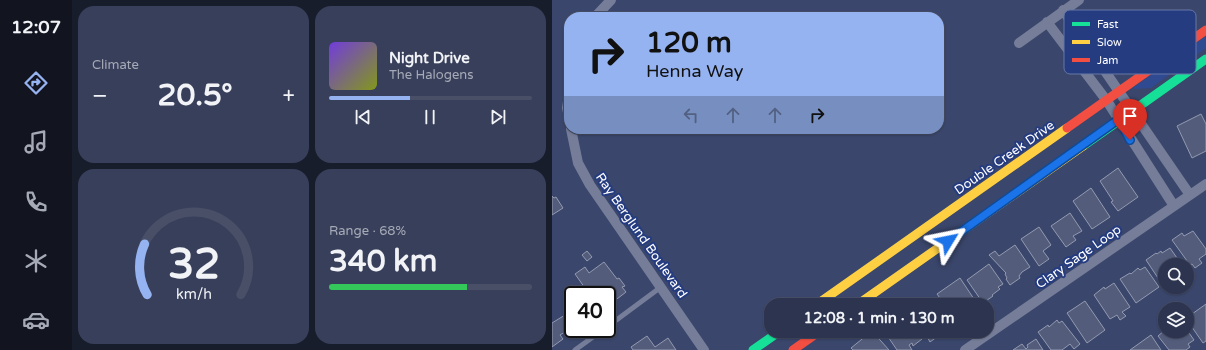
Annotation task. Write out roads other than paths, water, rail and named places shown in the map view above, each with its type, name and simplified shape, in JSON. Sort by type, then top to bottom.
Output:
[{"type":"street","points":[[600,12],[611,0]]},
{"type":"street","points":[[1019,44],[1063,10],[1079,0]]},
{"type":"street","points":[[1047,22],[1064,43]]},
{"type":"street","name":"Double Creek Drive","points":[[1196,37],[1206,30]]},
{"type":"street","points":[[1196,66],[1206,59]]},
{"type":"street","points":[[1087,74],[1119,119],[1130,140],[1174,206]]},
{"type":"street","points":[[1107,74],[1190,195]]},
{"type":"street","name":"Double Creek Drive","points":[[826,298],[1143,74]]},
{"type":"street","points":[[867,298],[1184,74]]},
{"type":"street","name":"Ray Berglund Boulevard","points":[[572,134],[578,163],[582,172],[704,350]]},
{"type":"street","name":"Clary Sage Loop","points":[[965,350],[1206,184]]},
{"type":"street","points":[[753,350],[770,338]]},
{"type":"street","points":[[793,350],[810,338]]},
{"type":"lane","points":[[616,320],[661,287]]},
{"type":"lane","points":[[575,350],[592,338]]}]
